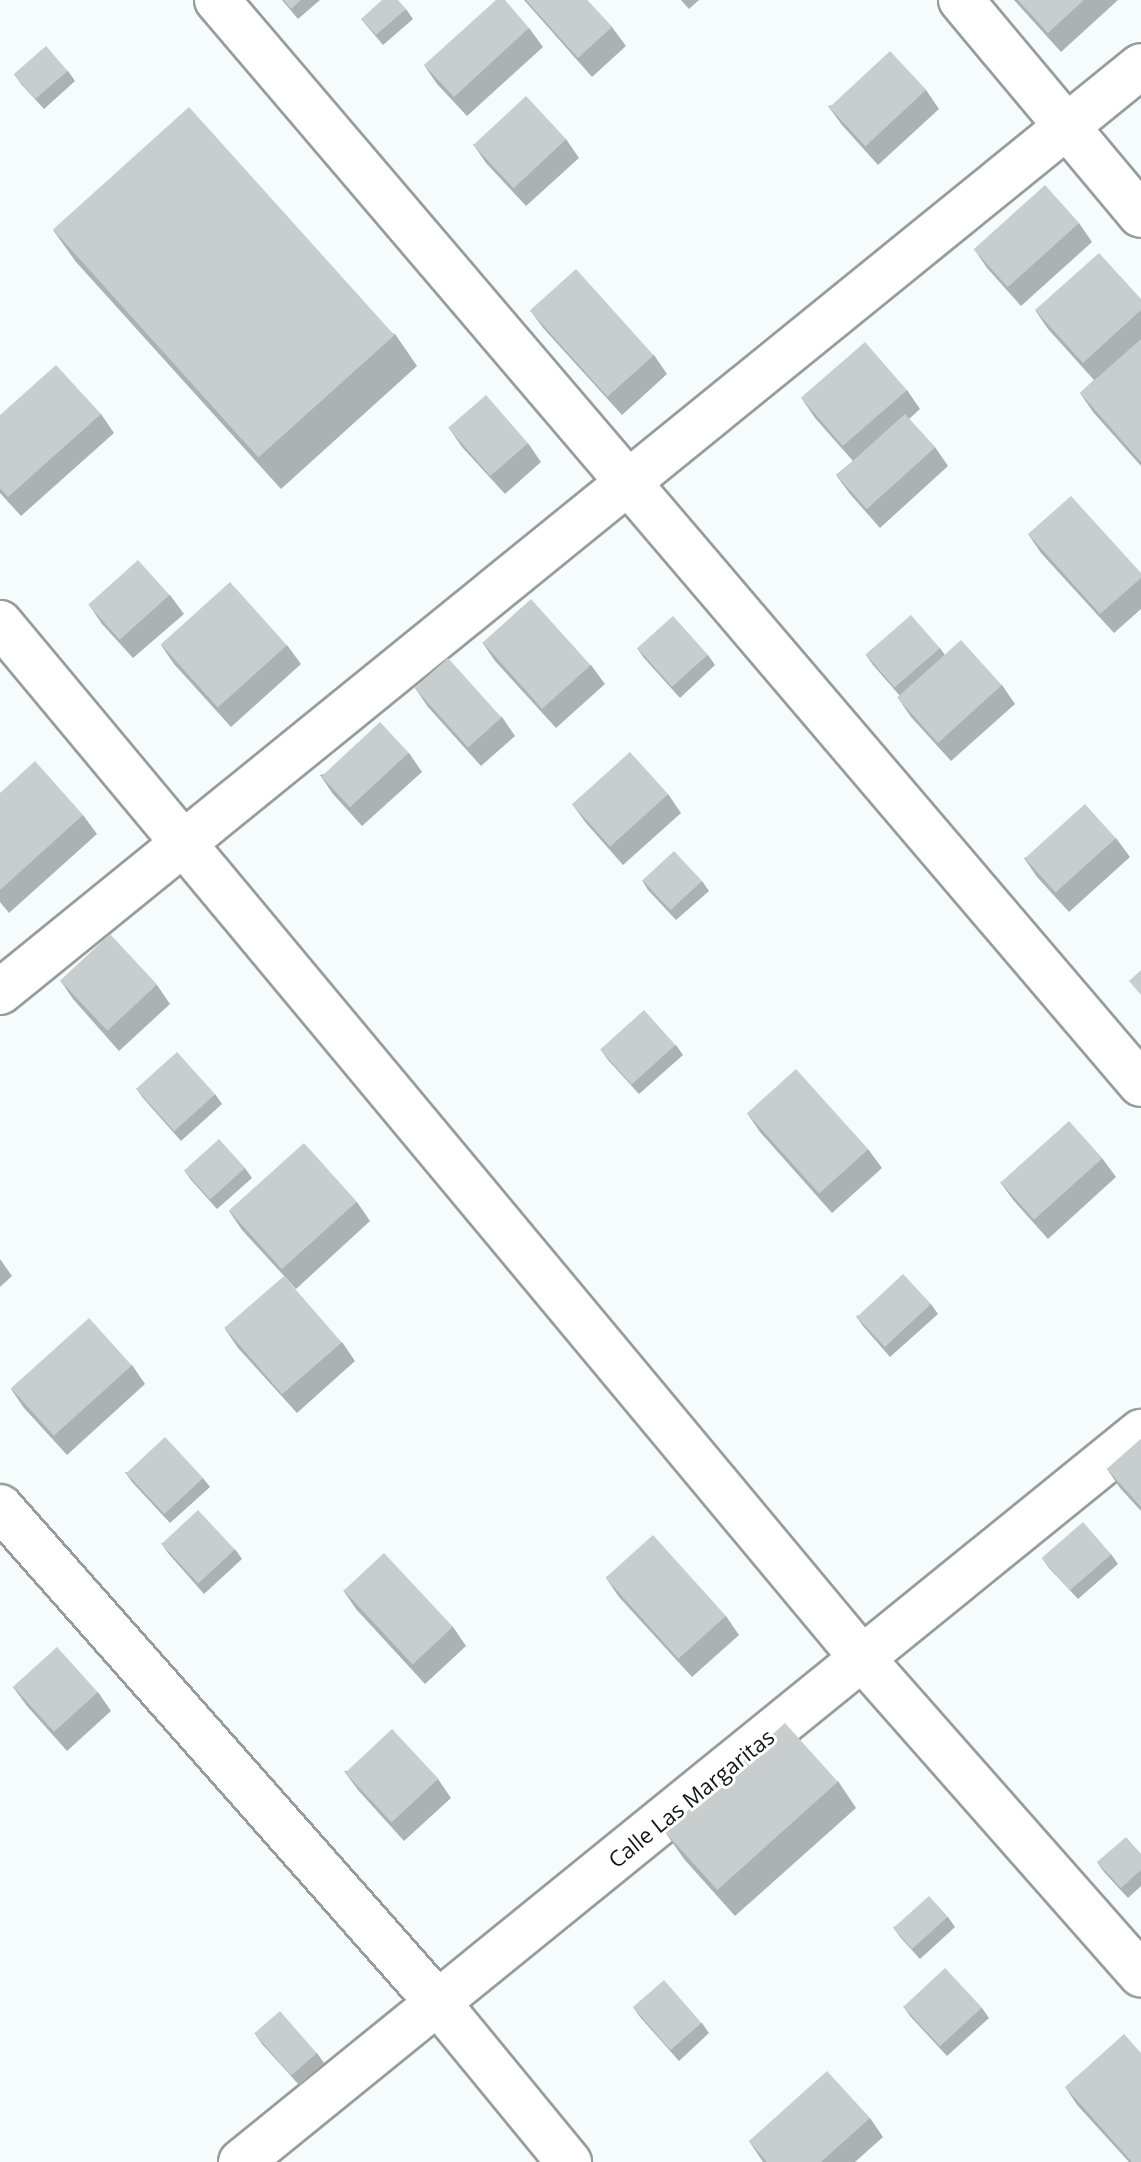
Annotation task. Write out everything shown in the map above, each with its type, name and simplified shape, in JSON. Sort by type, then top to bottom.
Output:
[{"type":"street","points":[[217,0],[1141,1084]]},
{"type":"street","points":[[961,0],[1141,215]]},
{"type":"street","points":[[0,992],[1064,124],[1141,66]]},
{"type":"street","points":[[0,623],[862,1658],[1141,1974]]},
{"type":"street","name":"Calle Las Margaritas","points":[[241,2162],[1141,1432]]},
{"type":"street","points":[[0,1507],[439,2004],[569,2162]]},
{"type":"building","points":[[284,0],[301,0],[291,9]]},
{"type":"building","points":[[382,0],[398,0],[406,9],[376,35],[361,19]]},
{"type":"building","points":[[496,0],[505,0],[529,28],[454,97],[424,65]]},
{"type":"building","points":[[526,0],[587,0],[612,27],[578,58]]},
{"type":"building","points":[[1018,0],[1084,0],[1048,33]]},
{"type":"building","points":[[46,46],[68,71],[35,99],[14,74]]},
{"type":"building","points":[[890,51],[926,90],[865,146],[829,108]]},
{"type":"building","points":[[526,96],[566,139],[514,188],[473,145]]},
{"type":"building","points":[[189,107],[394,335],[258,458],[53,229]]},
{"type":"building","points":[[1045,185],[1079,223],[1008,287],[974,249]]},
{"type":"building","points":[[1099,253],[1141,299],[1141,310],[1083,363],[1035,310]]},
{"type":"building","points":[[576,269],[654,355],[608,397],[530,310]]},
{"type":"building","points":[[1141,339],[1141,462],[1080,393]]},
{"type":"building","points":[[865,342],[907,390],[843,446],[801,398]]},
{"type":"building","points":[[56,365],[101,414],[8,497],[0,488],[0,415]]},
{"type":"building","points":[[486,395],[528,443],[490,476],[448,428]]},
{"type":"building","points":[[905,414],[935,447],[867,509],[837,476]]},
{"type":"building","points":[[1071,496],[1141,573],[1141,578],[1100,614],[1028,534]]},
{"type":"building","points":[[138,560],[169,595],[120,640],[88,605]]},
{"type":"building","points":[[230,582],[287,645],[218,707],[161,644]]},
{"type":"building","points":[[531,599],[591,665],[542,709],[483,642]]},
{"type":"building","points":[[911,615],[940,648],[895,688],[866,654]]},
{"type":"building","points":[[673,616],[708,655],[672,687],[637,648]]},
{"type":"building","points":[[961,640],[1002,685],[938,743],[897,698]]},
{"type":"building","points":[[448,658],[502,717],[468,748],[415,688]]},
{"type":"building","points":[[380,722],[409,753],[350,807],[321,777]]},
{"type":"building","points":[[630,752],[668,794],[610,847],[572,804]]},
{"type":"building","points":[[35,761],[83,815],[0,890],[0,793]]},
{"type":"building","points":[[1085,804],[1116,838],[1056,892],[1025,858]]},
{"type":"building","points":[[674,851],[702,881],[671,910],[643,880]]},
{"type":"building","points":[[110,934],[157,984],[107,1031],[60,980]]},
{"type":"building","points":[[1141,970],[1141,995],[1129,981]]},
{"type":"building","points":[[644,1010],[675,1045],[632,1084],[600,1049]]},
{"type":"building","points":[[177,1052],[215,1094],[174,1131],[136,1089]]},
{"type":"building","points":[[796,1069],[868,1149],[819,1193],[747,1113]]},
{"type":"building","points":[[1069,1121],[1102,1158],[1034,1220],[1001,1183]]},
{"type":"building","points":[[219,1139],[245,1168],[210,1199],[184,1170]]},
{"type":"building","points":[[304,1143],[357,1202],[282,1269],[229,1211]]},
{"type":"building","points":[[903,1274],[931,1304],[885,1347],[857,1317]]},
{"type":"building","points":[[284,1276],[342,1342],[282,1394],[224,1328]]},
{"type":"building","points":[[89,1318],[132,1366],[54,1436],[11,1388]]},
{"type":"building","points":[[165,1437],[203,1478],[164,1514],[126,1473]]},
{"type":"building","points":[[1141,1439],[1141,1507],[1107,1469]]},
{"type":"building","points":[[198,1510],[235,1549],[198,1584],[161,1544]]},
{"type":"building","points":[[1083,1522],[1111,1554],[1070,1591],[1041,1558]]},
{"type":"building","points":[[653,1535],[726,1616],[678,1659],[605,1578]]},
{"type":"building","points":[[384,1553],[453,1627],[413,1664],[344,1591]]},
{"type":"building","points":[[57,1647],[98,1692],[54,1732],[13,1686]]},
{"type":"building","points":[[785,1723],[838,1782],[717,1890],[665,1831]]},
{"type":"building","points":[[392,1729],[438,1779],[392,1822],[345,1773]]},
{"type":"building","points":[[1126,1837],[1141,1854],[1141,1870],[1121,1888],[1097,1862]]},
{"type":"building","points":[[929,1896],[948,1917],[912,1949],[893,1928]]},
{"type":"building","points":[[945,1968],[982,2007],[940,2046],[903,2007]]},
{"type":"building","points":[[664,1980],[701,2023],[670,2050],[633,2007]]},
{"type":"building","points":[[280,2011],[317,2053],[291,2076],[254,2033]]},
{"type":"building","points":[[1124,2034],[1141,2053],[1141,2162],[1132,2162],[1065,2087]]},
{"type":"building","points":[[827,2071],[870,2118],[821,2162],[767,2162],[749,2141]]}]
